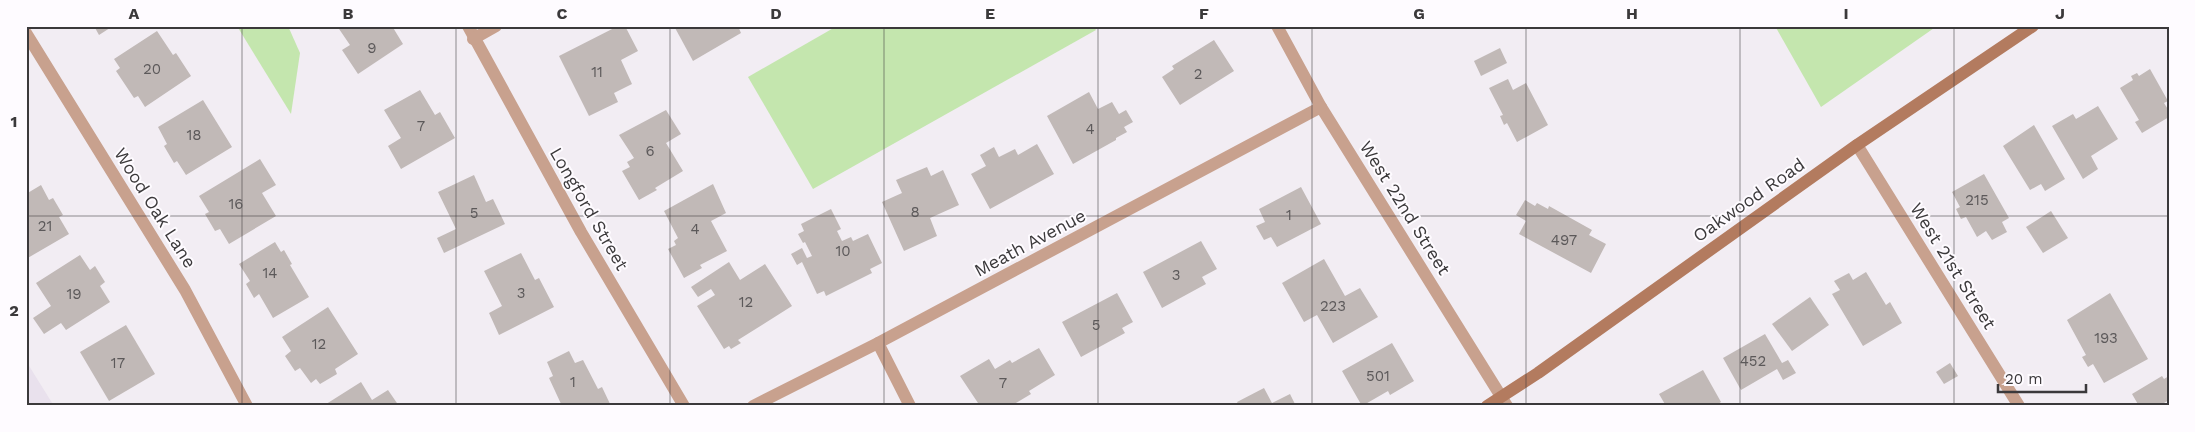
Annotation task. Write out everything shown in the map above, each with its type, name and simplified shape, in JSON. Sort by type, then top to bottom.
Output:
[{"type":"main road","name":"Oakwood Road","points":[[1487,406],[1504,401],[1538,373],[1857,145],[2034,26]]},
{"type":"street","name":"Longford Street","points":[[468,26],[473,40],[581,232],[684,406]]},
{"type":"street","points":[[473,40],[496,26]]},
{"type":"street","name":"West 22nd Street","points":[[1277,26],[1321,107],[1504,401]]},
{"type":"street","name":"Wood Oak Lane","points":[[26,33],[185,290],[248,406]]},
{"type":"street","name":"Meath Avenue","points":[[753,406],[878,343],[1321,107]]},
{"type":"street","name":"West 21st Street","points":[[1857,145],[2019,406]]},
{"type":"street","points":[[878,343],[910,406]]},
{"type":"shaded area","points":[[26,361],[54,406],[26,406]]},
{"type":"green space","points":[[237,26],[288,26],[300,53],[291,114]]},
{"type":"green space","points":[[837,26],[1093,26],[1096,30],[813,189],[748,77]]},
{"type":"green space","points":[[1775,26],[1937,26],[1821,107]]},
{"type":"building","points":[[94,26],[113,26],[99,35]]},
{"type":"building","points":[[337,26],[392,26],[403,44],[358,74],[342,50],[350,45]]},
{"type":"building","points":[[618,26],[625,26],[638,51],[621,60],[632,84],[614,93],[618,102],[589,116],[559,56]]},
{"type":"building","points":[[674,26],[738,26],[741,33],[693,61]]},
{"type":"building","points":[[157,31],[173,55],[176,53],[191,76],[145,107],[138,96],[134,98],[116,71],[120,68],[114,59]]},
{"type":"building","points":[[1214,40],[1234,71],[1180,105],[1162,77],[1174,69],[1172,66]]},
{"type":"building","points":[[1500,48],[1507,63],[1481,76],[1474,61]]},
{"type":"building","points":[[2150,69],[2168,101],[2164,103],[2169,111],[2169,117],[2142,133],[2135,122],[2139,120],[2120,88],[2133,80],[2131,76],[2137,73],[2139,76]]},
{"type":"building","points":[[1508,79],[1513,90],[1526,83],[1548,125],[1517,142],[1507,123],[1504,125],[1500,116],[1503,115],[1489,88]]},
{"type":"building","points":[[420,90],[435,115],[440,112],[455,138],[401,169],[388,146],[401,138],[384,110]]},
{"type":"building","points":[[1089,92],[1098,109],[1112,102],[1119,114],[1126,110],[1133,122],[1124,127],[1127,132],[1116,138],[1116,140],[1073,164],[1047,116]]},
{"type":"building","points":[[203,100],[232,147],[186,175],[177,161],[174,163],[164,146],[167,144],[158,127]]},
{"type":"building","points":[[2098,106],[2118,139],[2091,156],[2098,169],[2083,179],[2052,126],[2073,114],[2076,119]]},
{"type":"building","points":[[666,110],[681,134],[666,143],[683,171],[655,188],[657,190],[639,200],[622,171],[630,167],[627,162],[634,158],[619,135]]},
{"type":"building","points":[[2034,125],[2065,179],[2045,191],[2041,184],[2030,190],[2003,146]]},
{"type":"building","points":[[1037,144],[1054,174],[990,209],[971,174],[986,166],[980,155],[994,147],[999,157],[1015,149],[1018,155]]},
{"type":"building","points":[[260,159],[276,185],[262,193],[276,216],[229,244],[220,229],[215,231],[205,214],[209,212],[199,196]]},
{"type":"building","points":[[927,167],[931,176],[943,170],[959,205],[930,218],[937,236],[904,251],[882,202],[902,193],[896,180]]},
{"type":"building","points":[[1984,174],[2009,218],[2002,222],[2007,232],[1992,240],[1986,231],[1977,237],[1966,217],[1961,219],[1956,209],[1960,207],[1952,192]]},
{"type":"building","points":[[474,175],[486,202],[493,199],[505,224],[444,253],[437,238],[456,229],[438,192]]},
{"type":"building","points":[[713,184],[726,213],[711,221],[727,251],[700,265],[702,268],[684,278],[668,249],[676,245],[674,241],[678,238],[664,211]]},
{"type":"building","points":[[41,185],[49,200],[53,198],[63,215],[59,217],[69,234],[26,259],[26,194]]},
{"type":"building","points":[[1301,187],[1321,224],[1277,247],[1271,237],[1264,240],[1256,226],[1265,222],[1259,209]]},
{"type":"building","points":[[1525,200],[1535,206],[1537,203],[1548,209],[1549,206],[1592,230],[1589,235],[1606,244],[1591,273],[1519,234],[1526,221],[1516,215]]},
{"type":"building","points":[[831,209],[841,229],[837,231],[842,241],[851,237],[853,241],[868,234],[882,263],[870,269],[872,273],[826,296],[824,291],[817,294],[802,262],[797,265],[791,254],[802,248],[807,258],[812,256],[805,242],[803,243],[798,234],[804,231],[801,224]]},
{"type":"building","points":[[2051,211],[2068,238],[2043,253],[2026,227]]},
{"type":"building","points":[[1201,241],[1217,269],[1202,277],[1206,284],[1162,308],[1143,272]]},
{"type":"building","points":[[275,242],[281,252],[284,250],[292,264],[290,265],[309,297],[273,318],[259,294],[254,298],[246,284],[250,281],[239,264]]},
{"type":"building","points":[[521,253],[535,280],[539,278],[554,307],[499,335],[489,313],[502,306],[484,271]]},
{"type":"building","points":[[80,255],[90,270],[95,266],[105,282],[100,286],[110,302],[66,330],[61,323],[44,334],[33,318],[51,306],[36,283]]},
{"type":"building","points":[[1324,259],[1345,296],[1360,288],[1378,317],[1333,343],[1317,315],[1304,322],[1282,283]]},
{"type":"building","points":[[729,262],[740,280],[765,264],[792,306],[738,340],[741,343],[731,349],[729,346],[724,349],[697,306],[715,295],[711,289],[698,297],[691,287]]},
{"type":"building","points":[[1866,272],[1886,305],[1890,302],[1902,323],[1863,346],[1832,294],[1840,290],[1834,281],[1849,273],[1853,280]]},
{"type":"building","points":[[1117,293],[1133,322],[1122,328],[1125,333],[1081,357],[1062,322]]},
{"type":"building","points":[[2110,293],[2148,359],[2104,383],[2093,364],[2088,367],[2082,357],[2086,355],[2067,320]]},
{"type":"building","points":[[1810,297],[1829,325],[1792,351],[1772,324]]},
{"type":"building","points":[[328,307],[358,354],[335,369],[337,374],[320,384],[316,379],[311,383],[300,368],[295,371],[285,356],[291,351],[282,337]]},
{"type":"building","points":[[126,325],[155,374],[109,401],[80,352]]},
{"type":"building","points":[[1765,334],[1782,363],[1788,360],[1796,373],[1783,380],[1777,369],[1741,390],[1723,358]]},
{"type":"building","points":[[1392,343],[1414,381],[1390,395],[1388,391],[1362,406],[1342,371]]},
{"type":"building","points":[[1039,348],[1055,375],[1029,391],[1031,394],[1011,406],[980,406],[960,376],[989,359],[995,369],[1010,360],[1012,363]]},
{"type":"building","points":[[569,351],[575,363],[583,360],[598,389],[602,387],[611,406],[562,406],[549,378],[553,376],[547,362]]},
{"type":"building","points":[[1950,363],[1958,376],[1944,384],[1936,372]]},
{"type":"building","points":[[1703,370],[1721,402],[1715,406],[1666,406],[1659,394]]},
{"type":"building","points":[[2162,376],[2164,379],[2169,376],[2169,400],[2159,406],[2139,406],[2132,394]]},
{"type":"building","points":[[361,382],[372,400],[388,390],[399,406],[323,406]]},
{"type":"building","points":[[1264,388],[1272,403],[1290,394],[1296,406],[1239,406],[1237,402]]}]
